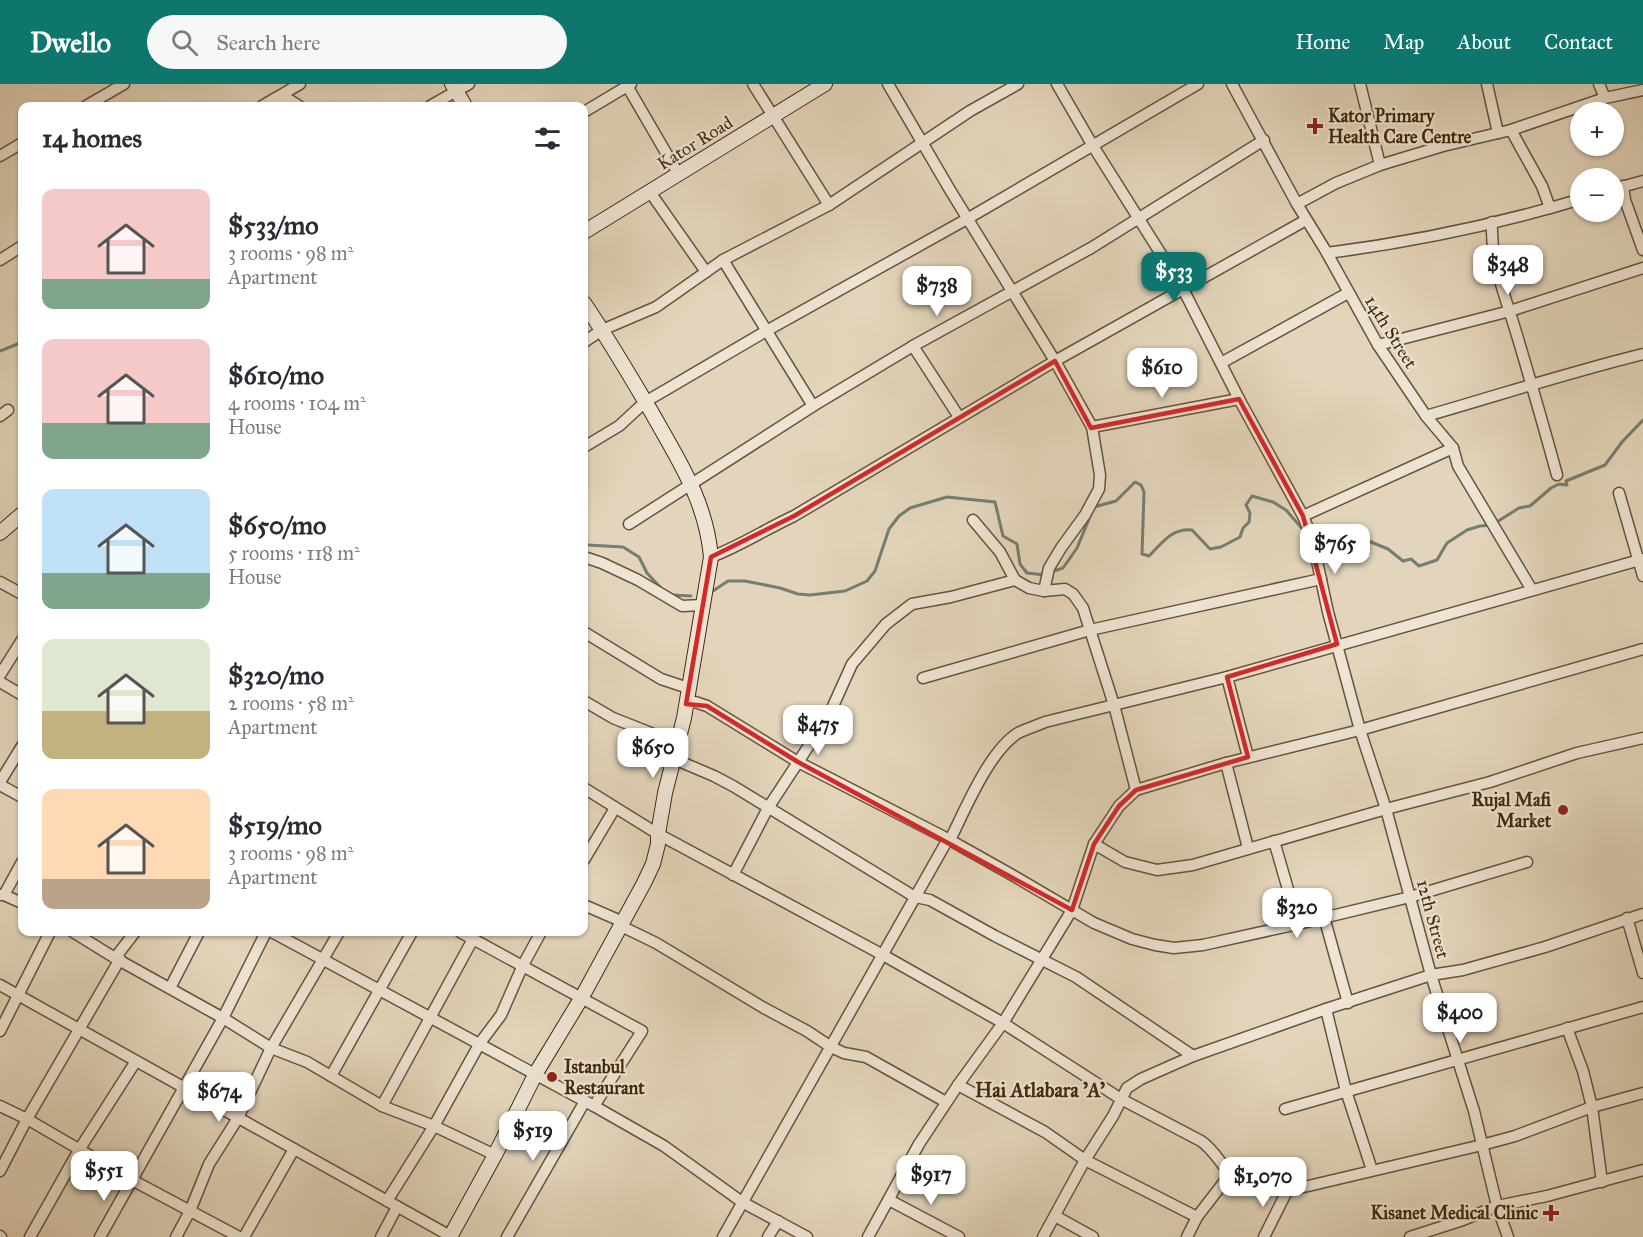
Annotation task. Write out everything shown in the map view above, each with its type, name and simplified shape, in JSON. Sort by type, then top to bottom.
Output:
[{"type":"street","points":[[93,102],[124,84]]},
{"type":"street","points":[[269,102],[300,84],[303,97],[300,102]]},
{"type":"street","points":[[753,84],[829,205]]},
{"type":"street","name":"Kator Road","points":[[588,230],[825,84]]},
{"type":"street","points":[[888,84],[967,219],[1055,361],[1092,428],[1100,475],[1099,489],[1085,515],[1049,568],[1044,591]]},
{"type":"street","points":[[588,339],[602,330],[656,307],[723,260],[829,205],[970,111],[1018,84]]},
{"type":"street","name":"12th Street","points":[[1057,84],[1183,289],[1239,399],[1303,516],[1312,538],[1360,730],[1386,809],[1431,975],[1474,1111],[1497,1206],[1508,1237]]},
{"type":"street","points":[[588,445],[619,426],[645,402],[768,330],[967,219],[1198,84]]},
{"type":"street","name":"14th Street","points":[[1232,84],[1297,204],[1328,253],[1378,345],[1426,416],[1453,448],[1458,466],[1532,590]]},
{"type":"street","points":[[1360,84],[1380,165]]},
{"type":"street","points":[[1487,84],[1498,133]]},
{"type":"street","points":[[1599,84],[1605,98]]},
{"type":"street","points":[[588,110],[628,85],[679,175]]},
{"type":"street","points":[[436,102],[459,86],[464,102]]},
{"type":"street","points":[[1297,204],[1336,183],[1380,165],[1443,146],[1511,130],[1605,98],[1643,90]]},
{"type":"street","points":[[276,98],[293,102]]},
{"type":"street","points":[[1511,130],[1542,186],[1550,208]]},
{"type":"street","points":[[628,524],[813,406],[913,346],[1141,219],[1264,140]]},
{"type":"street","points":[[0,156],[18,145]]},
{"type":"street","points":[[1624,187],[1643,181]]},
{"type":"street","points":[[650,192],[706,272]]},
{"type":"street","points":[[1624,198],[1643,250]]},
{"type":"street","points":[[1328,253],[1379,246],[1492,222],[1570,202]]},
{"type":"street","points":[[711,557],[737,547],[794,516],[1055,361],[1306,220]]},
{"type":"street","points":[[1492,222],[1491,234],[1503,291],[1557,475]]},
{"type":"street","points":[[0,260],[18,249]]},
{"type":"street","points":[[723,260],[813,406]]},
{"type":"street","points":[[1378,345],[1510,311],[1643,268]]},
{"type":"street","points":[[1221,363],[1348,293]]},
{"type":"street","points":[[0,985],[451,1237],[536,1073],[582,997],[653,864],[665,793],[686,704],[711,557],[709,533],[692,483],[588,309]]},
{"type":"street","points":[[913,346],[959,417]]},
{"type":"street","points":[[1426,416],[1572,372],[1643,354]]},
{"type":"street","points":[[1092,428],[1239,399]]},
{"type":"street","points":[[1303,516],[1453,448]]},
{"type":"street","points":[[1619,493],[1641,559],[1643,576]]},
{"type":"street","points":[[0,533],[18,517]]},
{"type":"street","points":[[973,520],[1000,552],[1015,580],[1029,588],[1044,591],[1065,589],[1073,594],[1083,608],[1114,705],[1136,790]]},
{"type":"street","points":[[588,558],[638,580],[682,606],[702,605]]},
{"type":"street","points":[[723,1237],[948,839],[950,840],[977,783],[1000,751],[1017,734],[1045,722],[1227,676],[1641,559]]},
{"type":"street","points":[[922,678],[1090,630],[1321,579]]},
{"type":"street","points":[[733,875],[768,808],[829,715],[852,664],[886,624],[912,604],[951,597],[1015,580]]},
{"type":"street","points":[[0,582],[18,592]]},
{"type":"street","points":[[588,634],[661,679],[688,688]]},
{"type":"street","points":[[0,675],[18,646]]},
{"type":"street","points":[[868,1237],[946,1102],[1003,1023],[1072,910],[1094,844],[1119,806],[1136,790],[1226,763],[1360,730],[1643,649]]},
{"type":"street","points":[[1227,676],[1248,758]]},
{"type":"street","points":[[0,682],[18,692]]},
{"type":"street","points":[[588,702],[613,718],[676,743]]},
{"type":"street","points":[[686,704],[695,702],[707,706],[798,762],[948,839],[1094,923],[1132,939],[1174,948],[1203,945],[1410,897],[1527,862]]},
{"type":"street","points":[[1094,844],[1125,862],[1157,870],[1192,865],[1386,809],[1490,783],[1577,753],[1643,738]]},
{"type":"street","points":[[18,753],[0,783],[18,794]]},
{"type":"street","points":[[674,759],[714,776],[915,897],[930,900],[1077,977],[1193,1056]]},
{"type":"street","points":[[1226,763],[1248,848]]},
{"type":"street","points":[[588,791],[658,834],[883,955],[1003,1023],[1121,1099],[1201,1140],[1231,1173],[1265,1190],[1287,1191],[1482,1145],[1515,1136],[1592,1107],[1643,1093]]},
{"type":"street","points":[[588,853],[615,808]]},
{"type":"street","points":[[1274,841],[1298,924]]},
{"type":"street","points":[[18,869],[2,895],[18,901]]},
{"type":"street","points":[[588,906],[656,943],[831,1047],[844,1053],[866,1058],[946,1102]]},
{"type":"street","points":[[1043,1237],[1085,1160],[1113,1116],[1126,1088],[1141,1079],[1193,1056],[1326,1009],[1431,975],[1463,970],[1545,946],[1643,914]]},
{"type":"street","points":[[1324,917],[1348,1003]]},
{"type":"street","points":[[1627,918],[1643,973]]},
{"type":"street","points":[[0,1031],[48,936]]},
{"type":"street","points":[[80,936],[272,1048],[307,1062],[382,1106],[434,1126],[495,1155]]},
{"type":"street","points":[[0,1171],[117,959],[132,936]]},
{"type":"street","points":[[170,988],[197,936]]},
{"type":"street","points":[[100,1237],[223,1018],[264,936]]},
{"type":"street","points":[[280,936],[536,1073],[664,1146],[742,1202],[807,1237]]},
{"type":"street","points":[[176,1237],[190,1211],[209,1164],[238,1118],[272,1048],[336,936]]},
{"type":"street","points":[[331,1076],[410,936]]},
{"type":"street","points":[[467,936],[642,1031],[590,1104],[507,1237]]},
{"type":"street","points":[[381,1237],[392,1204],[480,1043],[501,1015],[539,936]]},
{"type":"street","points":[[382,1106],[473,939]]},
{"type":"street","points":[[1285,1109],[1643,1007]]},
{"type":"street","points":[[1326,1009],[1346,1091],[1372,1170]]},
{"type":"street","points":[[1567,1028],[1583,1071],[1592,1107],[1602,1182]]},
{"type":"street","points":[[30,1237],[79,1150],[136,1061]]},
{"type":"street","points":[[958,1085],[1044,1132],[1085,1160],[1197,1217]]},
{"type":"street","points":[[0,1106],[27,1119],[132,1180],[242,1237],[294,1149]]},
{"type":"street","points":[[1410,1237],[1497,1206],[1602,1182],[1643,1170]]},
{"type":"street","points":[[1187,1237],[1197,1217],[1231,1173]]},
{"type":"street","points":[[1264,1237],[1287,1191]]},
{"type":"street","points":[[889,1200],[959,1237]]},
{"type":"street","points":[[1055,1216],[1093,1237]]},
{"type":"street","points":[[768,1237],[778,1221]]},
{"type":"highlighted area","points":[[1055,361],[1091,428],[1239,399],[1303,516],[1337,644],[1227,677],[1248,757],[1136,790],[1119,806],[1094,844],[1072,910],[798,762],[707,706],[686,704],[711,557],[794,516]]},
{"type":"waterway","points":[[0,351],[18,344]]},
{"type":"waterway","points":[[1315,539],[1337,543],[1366,540],[1388,549],[1403,561],[1411,559],[1419,566],[1437,560],[1447,543],[1467,530],[1492,525],[1519,508],[1530,506],[1551,488],[1559,484],[1567,485],[1566,481],[1605,465],[1622,442],[1643,420]]},
{"type":"waterway","points":[[1051,572],[1063,568],[1077,548],[1094,507],[1116,501],[1135,482],[1141,485],[1144,492],[1142,554],[1149,556],[1168,537],[1179,531],[1192,530],[1210,549],[1221,547],[1240,537],[1243,528],[1249,522],[1250,513],[1246,505],[1252,496],[1273,502],[1286,510],[1305,532]]},
{"type":"waterway","points":[[713,591],[728,581],[745,581],[798,594],[845,591],[867,581],[875,571],[889,529],[899,516],[910,508],[947,497],[995,502],[1003,536],[1017,544],[1020,564],[1027,573],[1045,575]]},
{"type":"waterway","points":[[588,545],[623,547],[639,557],[647,573],[660,587]]},
{"type":"waterway","points":[[672,595],[691,596]]},
{"type":"place","name":"Kator Primary Health Care Centre","points":[[1315,126]]},
{"type":"place","name":"Rujal Mafi Market","points":[[1563,810]]},
{"type":"place","name":"Istanbul Restaurant","points":[[552,1077]]},
{"type":"place","name":"Kisanet Medical Clinic","points":[[1551,1213]]},
{"type":"district","name":"Hai Atlabara 'A'","points":[[1040,1090]]}]
